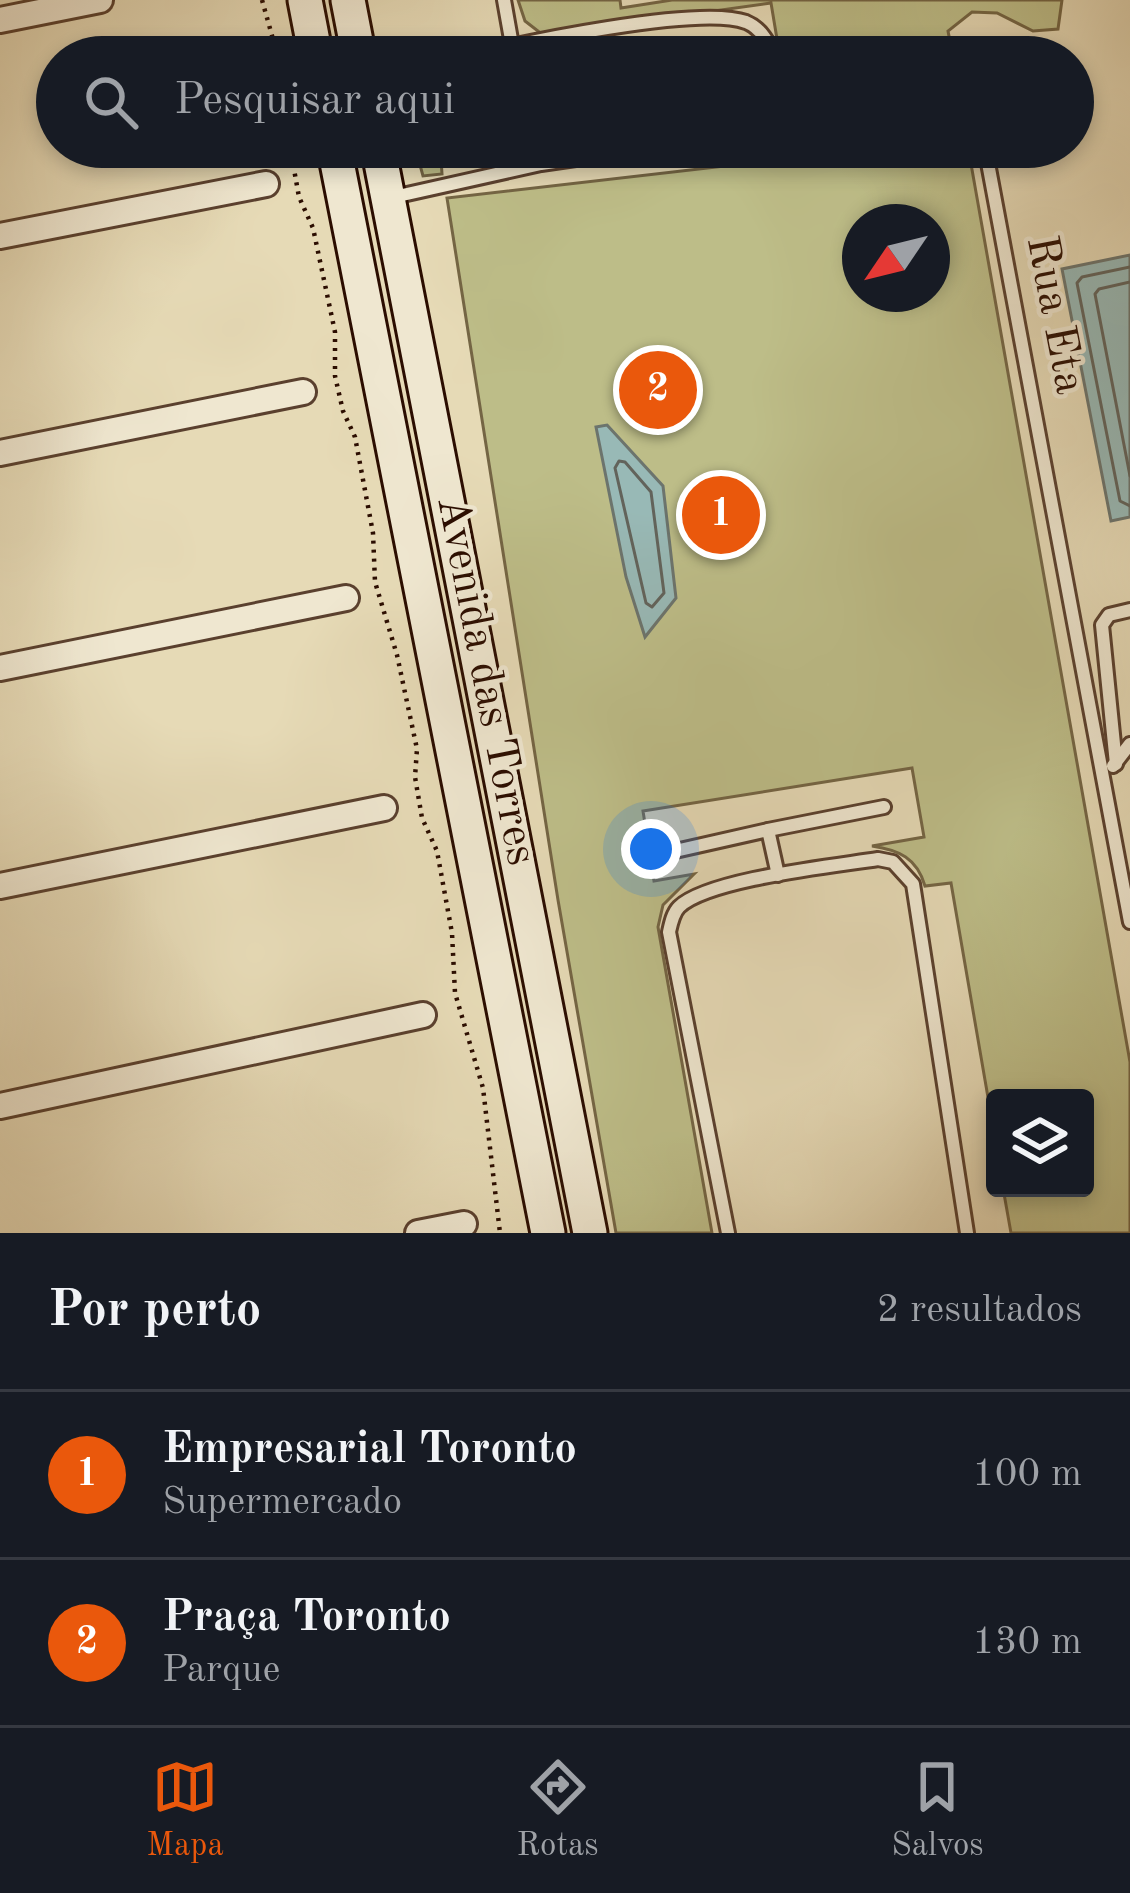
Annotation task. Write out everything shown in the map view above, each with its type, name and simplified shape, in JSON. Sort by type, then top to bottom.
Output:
[{"type":"main road","points":[[304,0],[312,36]]},
{"type":"main road","points":[[348,0],[355,36]]},
{"type":"main road","name":"Avenida das Torres","points":[[338,168],[548,1233]]},
{"type":"main road","name":"Avenida das Torres","points":[[382,168],[590,1233]]},
{"type":"main road","points":[[452,743],[470,734],[494,740]]},
{"type":"street","points":[[0,20],[100,0]]},
{"type":"street","points":[[0,236],[266,184]]},
{"type":"street","points":[[0,452],[303,392]]},
{"type":"street","points":[[0,668],[346,598]]},
{"type":"street","points":[[0,886],[384,808]]},
{"type":"street","points":[[0,1106],[423,1016]]},
{"type":"street","points":[[418,1233],[464,1223]]},
{"type":"lane","points":[[504,0],[510,36]]},
{"type":"lane","points":[[575,36],[708,17],[752,24],[764,36]]},
{"type":"lane","points":[[388,198],[523,168]]},
{"type":"lane","name":"Rua Eta","points":[[989,168],[1130,922]]},
{"type":"lane","points":[[1104,775],[1126,753],[1102,625],[1108,615],[1130,610]]},
{"type":"lane","points":[[653,856],[884,807]]},
{"type":"lane","points":[[768,830],[778,875]]},
{"type":"lane","points":[[728,1233],[669,932],[675,910],[697,894],[878,859],[892,862],[913,884],[967,1233]]},
{"type":"path","points":[[262,0],[272,36]]},
{"type":"path","points":[[294,168],[299,197],[313,228],[335,332],[334,376],[355,437],[374,533],[375,582],[417,749],[415,776],[422,818],[437,850],[452,933],[455,993],[483,1088],[500,1233]]},
{"type":"green space","points":[[518,0],[620,0],[621,8],[672,0],[1062,0],[1058,29],[1033,31],[997,13],[972,12],[948,31],[949,36],[776,36],[771,3],[543,35],[525,21]]},
{"type":"green space","points":[[421,168],[442,168],[442,174],[423,176]]},
{"type":"green space","points":[[708,168],[972,168],[1130,1062],[1130,1233],[1011,1233],[1005,1197],[1094,1197],[1094,1089],[987,1089],[951,883],[925,886],[906,857],[872,846],[924,837],[912,768],[643,811],[654,881],[694,874],[663,905],[658,927],[712,1233],[616,1233],[447,198]]},
{"type":"water","points":[[1130,255],[1130,517],[1111,521],[1062,269]]},
{"type":"water","points":[[607,425],[663,486],[676,598],[645,637],[626,577],[596,427]]},
{"type":"place","name":"Praça Toronto","points":[[658,390]]},
{"type":"place","name":"Empresarial Toronto","points":[[721,515]]}]
